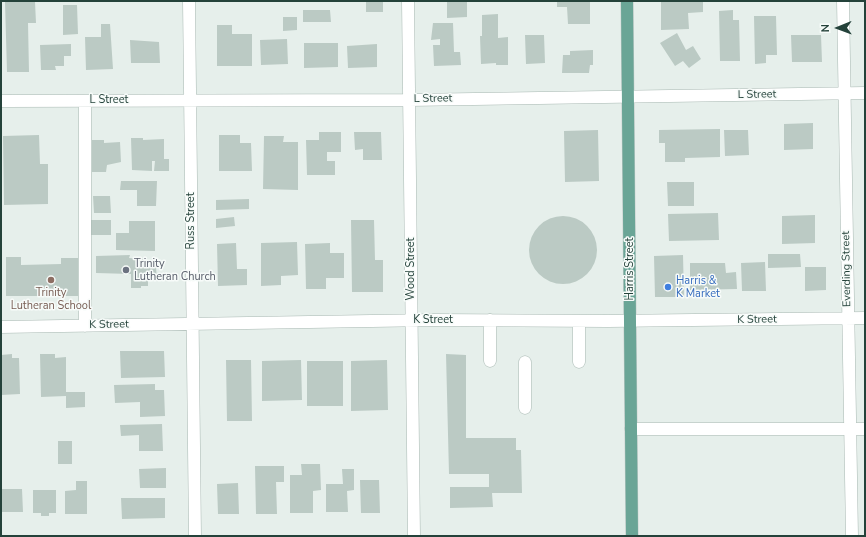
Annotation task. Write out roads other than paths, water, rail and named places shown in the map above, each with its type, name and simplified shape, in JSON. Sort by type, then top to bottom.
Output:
[{"type":"main road","name":"Harris Street","points":[[627,1],[632,536]]},
{"type":"street","name":"Russ Street","points":[[189,1],[192,324],[196,536]]},
{"type":"street","name":"Wood Street","points":[[408,1],[414,536]]},
{"type":"street","name":"Everding Street","points":[[843,1],[847,319],[852,536]]},
{"type":"street","name":"L Street","points":[[1,101],[410,100],[865,93]]},
{"type":"street","points":[[85,101],[85,326]]},
{"type":"street","name":"K Street","points":[[1,327],[411,320],[630,321],[865,318]]},
{"type":"street","points":[[490,320],[490,361]]},
{"type":"street","points":[[579,362],[580,321]]},
{"type":"street","points":[[525,362],[525,408]]},
{"type":"street","points":[[631,429],[865,429]]},
{"type":"place","name":"Trinity Lutheran Church","points":[[126,270]]},
{"type":"place","name":"Trinity Lutheran School","points":[[51,280]]},
{"type":"place","name":"Harris & K Market","points":[[668,287]]}]
